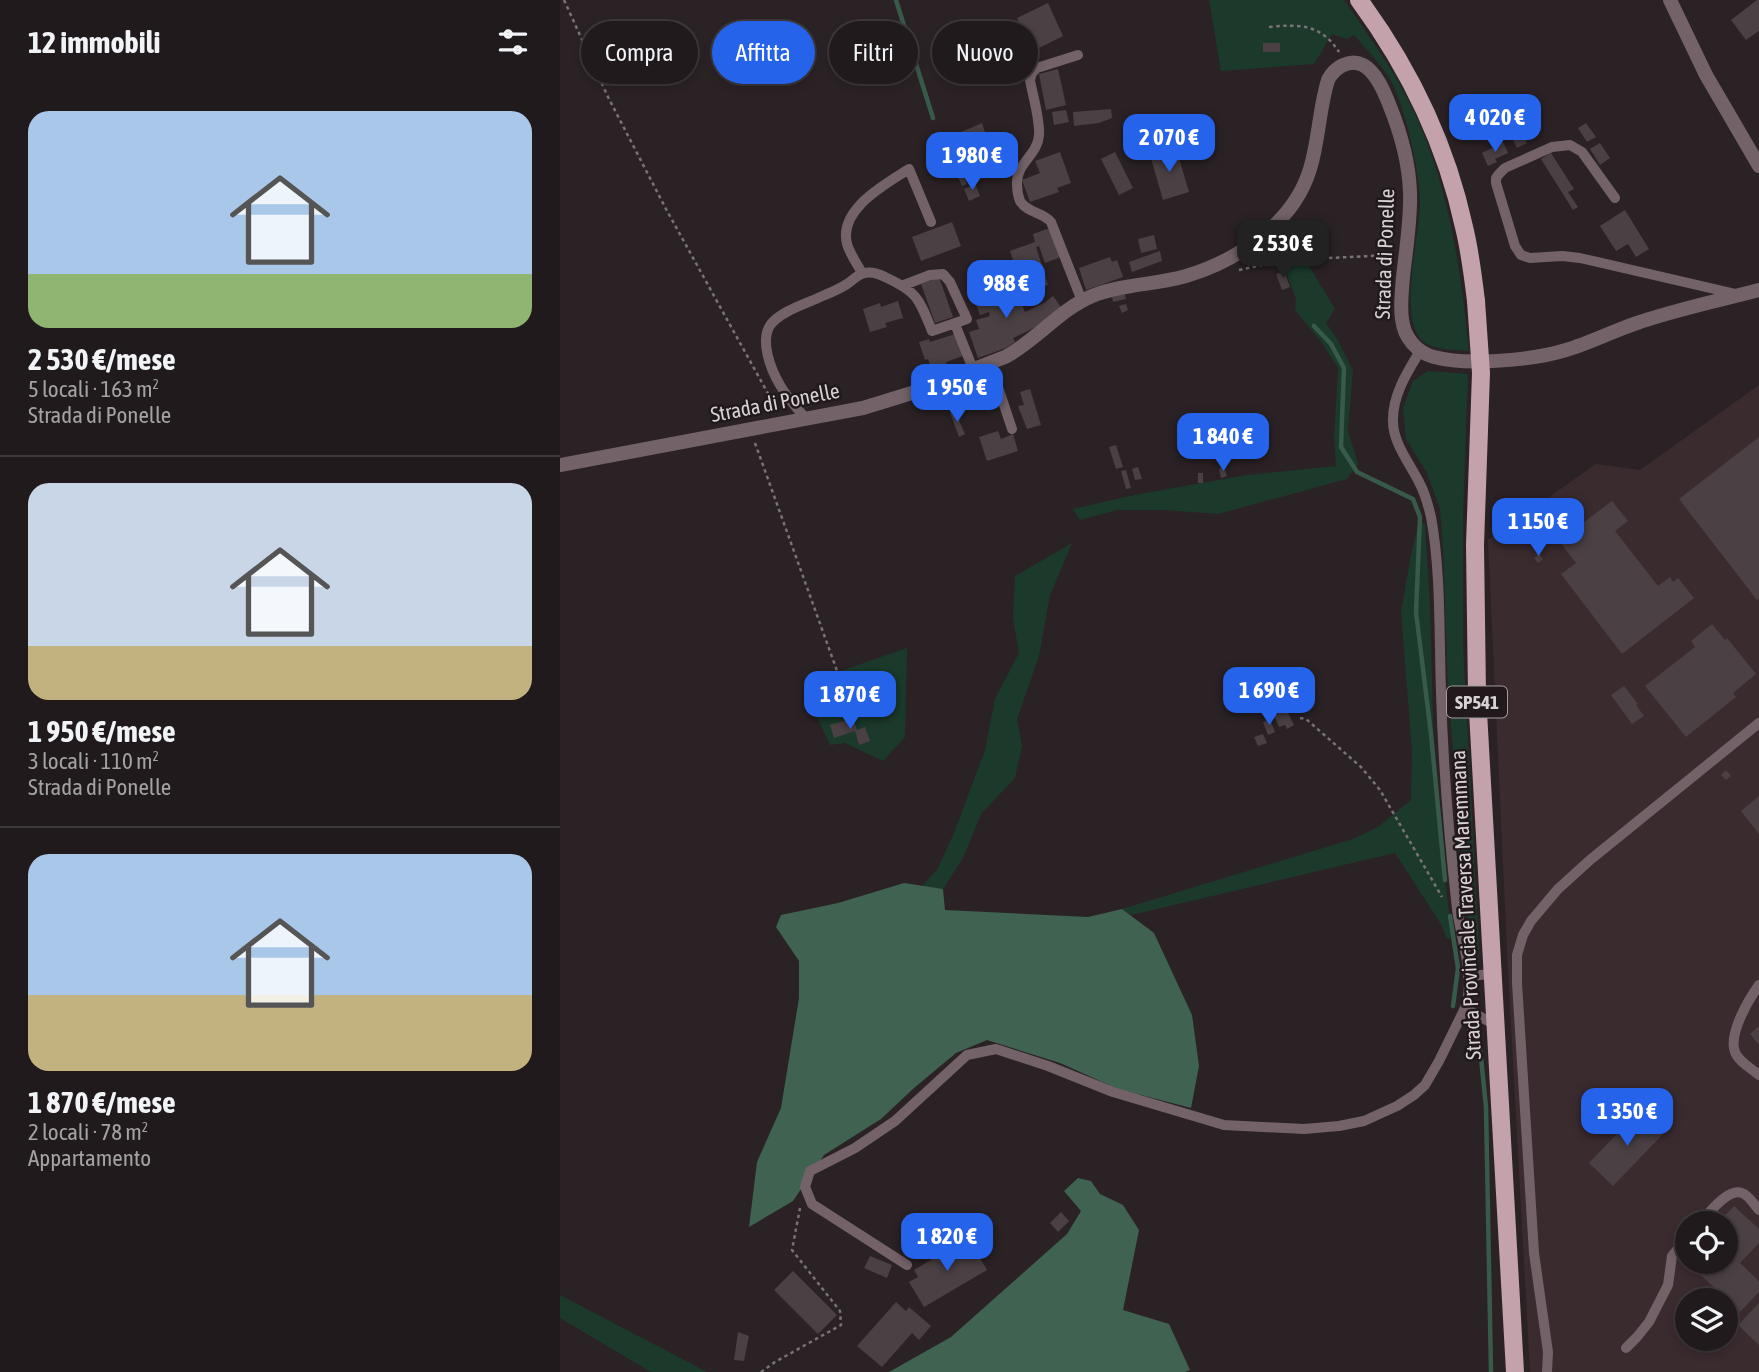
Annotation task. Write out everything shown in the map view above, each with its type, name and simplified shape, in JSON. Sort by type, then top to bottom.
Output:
[{"type":"main road","name":"Strada Provinciale Traversa Maremmana","points":[[1360,0],[1412,81],[1440,147],[1464,227],[1476,301],[1481,373],[1475,545],[1476,651],[1515,1372]]},
{"type":"street","points":[[1670,0],[1706,75],[1759,166]]},
{"type":"street","name":"Strada di Ponelle","points":[[560,465],[884,402],[1018,350],[1083,301],[1113,289],[1194,274],[1240,254],[1289,208],[1302,189],[1312,162],[1328,80],[1333,71],[1347,64],[1362,64],[1373,73],[1394,117],[1403,150],[1410,187],[1410,214],[1401,295],[1402,320],[1407,336],[1420,351]]},
{"type":"street","points":[[1420,351],[1440,358],[1465,361],[1541,356],[1580,346],[1647,319],[1759,290]]},
{"type":"lane","points":[[1078,55],[1041,66],[1032,73],[1030,80],[1039,130],[1038,139],[1034,150],[1020,169],[1017,180],[1018,194],[1023,204],[1051,222],[1083,301]]},
{"type":"lane","points":[[1615,198],[1582,152],[1570,145],[1552,147],[1522,160],[1505,168],[1496,178],[1515,246],[1524,257],[1580,258],[1740,295]]},
{"type":"lane","points":[[862,273],[850,252],[846,237],[853,215],[870,195],[909,169],[931,222]]},
{"type":"lane","points":[[806,419],[776,378],[766,339],[770,326],[780,317],[849,283],[862,273],[873,273],[904,285],[918,300],[932,331],[967,319],[945,275],[935,274],[904,285]]},
{"type":"lane","points":[[955,324],[973,369]]},
{"type":"lane","points":[[907,1265],[812,1204],[804,1187],[810,1171],[855,1148],[895,1121],[967,1055],[996,1049],[1113,1092],[1224,1125],[1304,1129],[1364,1121],[1407,1100],[1429,1079],[1465,1008],[1468,976],[1457,911],[1442,729],[1433,529],[1424,492],[1399,445],[1392,422],[1398,393],[1420,351]]},
{"type":"lane","points":[[990,363],[1012,429]]},
{"type":"lane","points":[[1547,1372],[1548,1352],[1534,1253],[1517,983],[1519,946],[1531,921],[1567,880],[1759,723]]},
{"type":"lane","points":[[1468,976],[1492,974]]},
{"type":"lane","points":[[1759,985],[1742,1015],[1734,1045],[1736,1055],[1759,1075]]},
{"type":"lane","points":[[1465,1008],[1496,1025]]},
{"type":"lane","points":[[1711,1211],[1721,1200],[1735,1192],[1746,1195],[1759,1210]]},
{"type":"lane","points":[[1626,1348],[1649,1322],[1668,1285],[1672,1256],[1675,1252]]},
{"type":"path","points":[[564,0],[608,97],[666,209],[785,423]]},
{"type":"path","points":[[1269,27],[1295,24],[1322,33],[1347,64]]},
{"type":"path","points":[[1228,273],[1286,260],[1406,254]]},
{"type":"path","points":[[751,429],[845,699]]},
{"type":"path","points":[[1300,718],[1306,719],[1361,767],[1380,790],[1442,896],[1457,911]]},
{"type":"path","points":[[761,1372],[841,1325],[840,1311],[792,1250],[804,1187]]},
{"type":"shaded area","points":[[1759,385],[1759,1372],[1530,1372],[1488,540],[1596,464],[1640,470]]},
{"type":"green space","points":[[1209,0],[1344,0],[1400,85],[1433,158],[1456,253],[1469,351],[1428,345],[1419,337],[1414,325],[1411,292],[1420,192],[1415,158],[1400,102],[1384,70],[1354,35],[1347,39],[1332,34],[1314,64],[1221,71]]},
{"type":"green space","points":[[1306,261],[1335,309],[1326,323],[1353,370],[1348,431],[1358,464],[1347,479],[1218,514],[1117,510],[1080,520],[1073,509],[1134,495],[1247,475],[1336,466],[1334,439],[1338,368],[1295,310],[1296,299],[1283,264]]},
{"type":"green space","points":[[1428,371],[1468,374],[1463,515],[1463,644],[1479,963],[1475,963],[1469,936],[1448,690],[1440,509],[1427,473],[1406,439],[1403,408],[1413,381]]},
{"type":"green space","points":[[1419,521],[1425,524],[1435,795],[1452,938],[1447,939],[1441,924],[1395,853],[1131,915],[1122,909],[1353,839],[1378,827],[1411,800],[1412,751],[1401,612]]},
{"type":"green space","points":[[1072,543],[1050,595],[1039,656],[1017,719],[1022,746],[1015,778],[981,814],[963,858],[943,889],[922,886],[937,870],[954,833],[985,750],[995,699],[1019,653],[1013,618],[1015,576]]},
{"type":"green space","points":[[907,648],[905,737],[883,761],[845,743],[830,745],[805,692],[843,670]]},
{"type":"green space","points":[[904,883],[943,889],[945,910],[1088,917],[1122,909],[1154,933],[1192,1015],[1199,1066],[1191,1108],[1118,1089],[1060,1063],[987,1040],[956,1053],[881,1119],[824,1155],[793,1201],[749,1227],[757,1162],[781,1108],[799,998],[799,961],[776,927],[781,915],[838,903]]},
{"type":"green space","points":[[1078,1178],[1091,1181],[1100,1194],[1123,1205],[1139,1230],[1123,1310],[1169,1324],[1190,1370],[889,1372],[951,1337],[1067,1234],[1081,1211],[1064,1191]]},
{"type":"green space","points":[[560,1295],[707,1372],[651,1372],[560,1318]]},
{"type":"building","points":[[1757,0],[1759,31],[1746,40],[1731,20]]},
{"type":"building","points":[[1048,3],[1063,36],[1038,48],[1038,21],[1018,21],[1017,18]]},
{"type":"building","points":[[1263,43],[1280,43],[1280,52],[1263,52]]},
{"type":"building","points":[[1058,69],[1066,105],[1046,110],[1039,74]]},
{"type":"building","points":[[1111,109],[1112,118],[1099,123],[1074,126],[1073,112]]},
{"type":"building","points":[[1066,110],[1069,122],[1054,125],[1052,112]]},
{"type":"building","points":[[982,123],[991,151],[986,153],[990,162],[974,168],[959,133]]},
{"type":"building","points":[[1586,123],[1596,137],[1587,142],[1578,128]]},
{"type":"building","points":[[1523,135],[1527,143],[1517,148],[1513,140]]},
{"type":"building","points":[[1503,142],[1508,153],[1488,166],[1482,153]]},
{"type":"building","points":[[1600,143],[1610,158],[1600,165],[1590,149]]},
{"type":"building","points":[[1176,148],[1189,192],[1163,200],[1150,155]]},
{"type":"building","points":[[1060,152],[1071,183],[1057,188],[1059,192],[1030,202],[1022,180],[1040,173],[1035,161]]},
{"type":"building","points":[[1115,152],[1133,188],[1119,195],[1101,159]]},
{"type":"building","points":[[1551,153],[1574,189],[1568,192],[1578,207],[1573,210],[1541,159]]},
{"type":"building","points":[[962,173],[967,184],[962,186],[957,175]]},
{"type":"building","points":[[975,184],[980,196],[969,201],[964,189]]},
{"type":"building","points":[[1625,210],[1649,249],[1636,257],[1628,244],[1616,251],[1600,226]]},
{"type":"building","points":[[952,222],[961,246],[921,261],[912,237]]},
{"type":"building","points":[[1050,228],[1061,257],[1045,263],[1039,246],[1036,247],[1048,285],[1024,292],[1010,251],[1035,242],[1033,234]]},
{"type":"building","points":[[1154,235],[1157,249],[1141,253],[1138,239]]},
{"type":"building","points":[[1160,251],[1162,261],[1132,272],[1129,262]]},
{"type":"building","points":[[1110,257],[1112,262],[1117,260],[1123,277],[1086,290],[1079,268]]},
{"type":"building","points":[[1284,271],[1290,287],[1282,290],[1276,274]]},
{"type":"building","points":[[939,277],[953,317],[935,323],[921,284]]},
{"type":"building","points":[[1012,287],[1025,312],[1053,296],[1061,307],[1051,318],[1013,338],[1015,342],[1006,348],[978,358],[969,332],[979,329],[976,320],[990,316],[989,312],[980,315],[972,294],[990,288],[993,295]]},
{"type":"building","points":[[1125,294],[1126,299],[1113,302],[1112,296]]},
{"type":"building","points":[[898,301],[903,318],[885,323],[887,327],[870,332],[863,309]]},
{"type":"building","points":[[1126,304],[1128,310],[1122,313],[1119,306]]},
{"type":"building","points":[[955,334],[963,356],[932,370],[928,359],[925,360],[919,342],[929,339],[930,342]]},
{"type":"building","points":[[985,382],[990,393],[981,396],[977,384]]},
{"type":"building","points":[[968,388],[971,396],[958,401],[955,392]]},
{"type":"building","points":[[1030,389],[1041,425],[1027,429],[1018,406],[1024,405],[1020,392]]},
{"type":"building","points":[[955,411],[965,434],[959,437],[950,413]]},
{"type":"building","points":[[998,431],[1001,439],[1013,434],[1018,451],[987,461],[979,437]]},
{"type":"building","points":[[1759,437],[1759,598],[1757,600],[1679,499]]},
{"type":"building","points":[[1116,445],[1123,467],[1116,469],[1109,447]]},
{"type":"building","points":[[1138,467],[1142,479],[1135,480],[1132,469]]},
{"type":"building","points":[[1224,467],[1227,476],[1221,478],[1219,469]]},
{"type":"building","points":[[1126,470],[1131,488],[1126,489],[1121,471]]},
{"type":"building","points":[[1198,473],[1203,473],[1203,483],[1198,483]]},
{"type":"building","points":[[1612,501],[1628,521],[1615,531],[1658,586],[1670,577],[1673,582],[1678,578],[1694,598],[1622,654],[1561,574],[1576,563],[1559,541]]},
{"type":"building","points":[[1539,554],[1543,559],[1538,563],[1534,558]]},
{"type":"building","points":[[1712,624],[1756,674],[1733,693],[1736,697],[1686,737],[1645,686],[1695,647],[1691,641]]},
{"type":"building","points":[[1624,686],[1644,716],[1632,724],[1611,695]]},
{"type":"building","points":[[1286,709],[1294,725],[1287,729],[1285,725],[1279,727],[1274,716]]},
{"type":"building","points":[[853,718],[857,730],[865,727],[870,741],[859,745],[855,731],[834,738],[830,725]]},
{"type":"building","points":[[1270,719],[1275,732],[1268,735],[1263,722]]},
{"type":"building","points":[[1263,734],[1267,743],[1258,746],[1254,737]]},
{"type":"building","points":[[1726,770],[1731,776],[1726,780],[1721,775]]},
{"type":"building","points":[[1759,796],[1759,834],[1741,811]]},
{"type":"building","points":[[1759,1026],[1759,1045],[1750,1034]]},
{"type":"building","points":[[1641,1109],[1665,1132],[1613,1186],[1589,1163]]},
{"type":"building","points":[[1734,1206],[1759,1229],[1759,1243],[1740,1263],[1759,1281],[1759,1292],[1740,1312],[1738,1288],[1715,1288],[1700,1274],[1738,1274],[1738,1211],[1729,1211]]},
{"type":"building","points":[[1061,1212],[1069,1221],[1058,1232],[1050,1223]]},
{"type":"building","points":[[968,1238],[987,1270],[924,1307],[909,1282],[918,1277],[914,1270],[941,1254],[944,1259],[956,1252],[953,1246]]},
{"type":"building","points":[[870,1256],[892,1265],[887,1278],[864,1268]]},
{"type":"building","points":[[793,1271],[837,1315],[818,1334],[774,1290]]},
{"type":"building","points":[[896,1302],[906,1311],[909,1307],[931,1326],[919,1340],[912,1333],[882,1367],[857,1346]]},
{"type":"building","points":[[1759,1303],[1759,1345],[1738,1325]]},
{"type":"building","points":[[738,1332],[749,1336],[744,1361],[734,1360]]},
{"type":"waterway","points":[[896,0],[933,118]]},
{"type":"waterway","points":[[1314,326],[1331,344],[1344,368],[1341,447],[1357,472],[1413,499],[1420,517],[1416,612],[1445,880]]},
{"type":"waterway","points":[[1450,916],[1458,968],[1453,1006]]},
{"type":"waterway","points":[[1469,1028],[1480,1048],[1486,1107],[1491,1372]]}]
